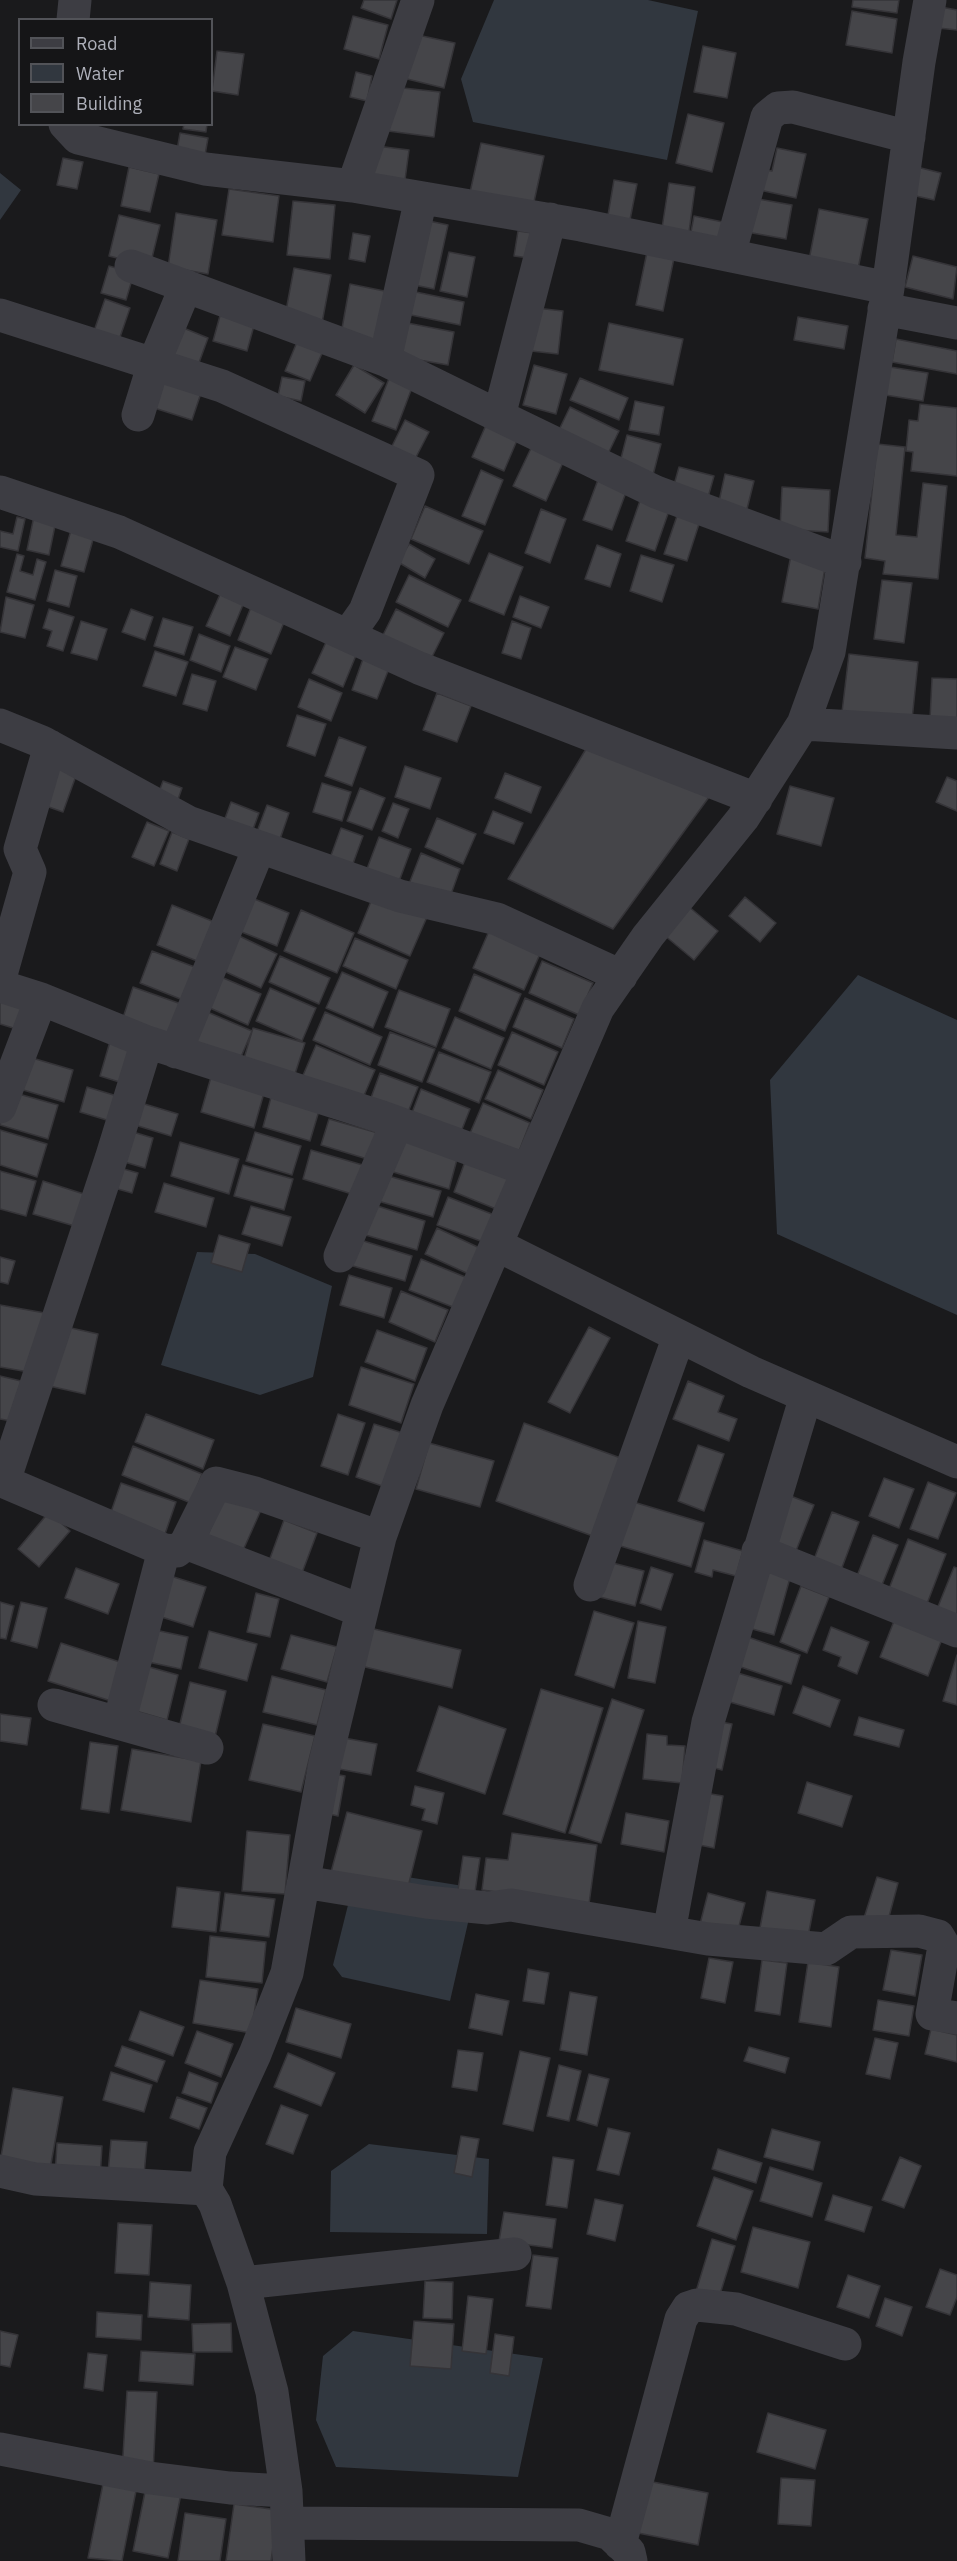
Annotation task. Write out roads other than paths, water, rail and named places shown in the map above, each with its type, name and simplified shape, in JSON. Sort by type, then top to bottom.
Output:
[{"type":"street","points":[[73,18],[75,0]]},
{"type":"street","points":[[353,186],[418,0]]},
{"type":"street","points":[[289,2561],[287,2507],[272,2392],[243,2283],[215,2205],[206,2189],[210,2152],[255,2054],[287,1974],[325,1763],[380,1537],[427,1406],[598,1008],[756,799],[803,724],[829,652],[886,298],[930,0]]},
{"type":"street","points":[[729,255],[767,117],[778,108],[794,107],[909,137]]},
{"type":"street","points":[[67,126],[78,138],[205,169],[353,186],[550,219],[729,255],[886,298],[957,323]]},
{"type":"street","points":[[385,360],[421,198]]},
{"type":"street","points":[[499,417],[550,219]]},
{"type":"street","points":[[131,266],[385,360],[656,492],[845,562]]},
{"type":"street","points":[[138,415],[154,363],[186,286]]},
{"type":"street","points":[[0,315],[222,386],[418,475],[365,611],[348,636]]},
{"type":"street","points":[[0,492],[119,532],[419,668],[756,799]]},
{"type":"street","points":[[803,724],[957,733]]},
{"type":"street","points":[[0,725],[50,746],[158,808],[259,848],[400,896],[497,919],[621,976]]},
{"type":"street","points":[[0,978],[30,872],[20,849],[50,746]]},
{"type":"street","points":[[259,848],[162,1047],[111,1159],[2,1481],[175,1547],[362,1611]]},
{"type":"street","points":[[0,986],[41,999],[162,1047],[397,1123],[528,1170]]},
{"type":"street","points":[[0,1107],[41,999]]},
{"type":"street","points":[[340,1256],[397,1123]]},
{"type":"street","points":[[497,1245],[679,1336],[806,1396],[957,1462]]},
{"type":"street","points":[[590,1585],[679,1336]]},
{"type":"street","points":[[669,1932],[708,1722],[806,1396]]},
{"type":"street","points":[[119,1723],[175,1547],[216,1483],[255,1493],[380,1537]]},
{"type":"street","points":[[758,1551],[957,1631]]},
{"type":"street","points":[[54,1705],[207,1748]]},
{"type":"street","points":[[304,1882],[426,1902],[488,1908],[512,1905],[708,1939],[826,1949],[851,1932],[919,1930],[938,1936],[944,1946],[932,2014],[957,2018]]},
{"type":"street","points":[[0,2171],[35,2179],[206,2189]]},
{"type":"street","points":[[243,2283],[514,2254]]},
{"type":"street","points":[[626,2552],[681,2319],[687,2308],[696,2305],[736,2309],[845,2344]]},
{"type":"street","points":[[0,2449],[150,2478],[230,2488],[287,2507],[579,2525],[610,2534],[626,2552]]},
{"type":"water","points":[[494,0],[648,0],[698,11],[667,160],[473,122],[461,79]]},
{"type":"water","points":[[0,173],[21,190],[0,220]]},
{"type":"water","points":[[858,975],[957,1020],[957,1315],[777,1234],[770,1080]]},
{"type":"water","points":[[197,1252],[255,1254],[332,1286],[313,1377],[260,1395],[161,1365]]},
{"type":"water","points":[[357,1869],[476,1888],[450,2001],[342,1977],[333,1965]]},
{"type":"water","points":[[369,2144],[489,2159],[487,2234],[330,2232],[331,2171]]},
{"type":"water","points":[[353,2331],[543,2358],[518,2477],[336,2467],[316,2420],[323,2356]]}]
